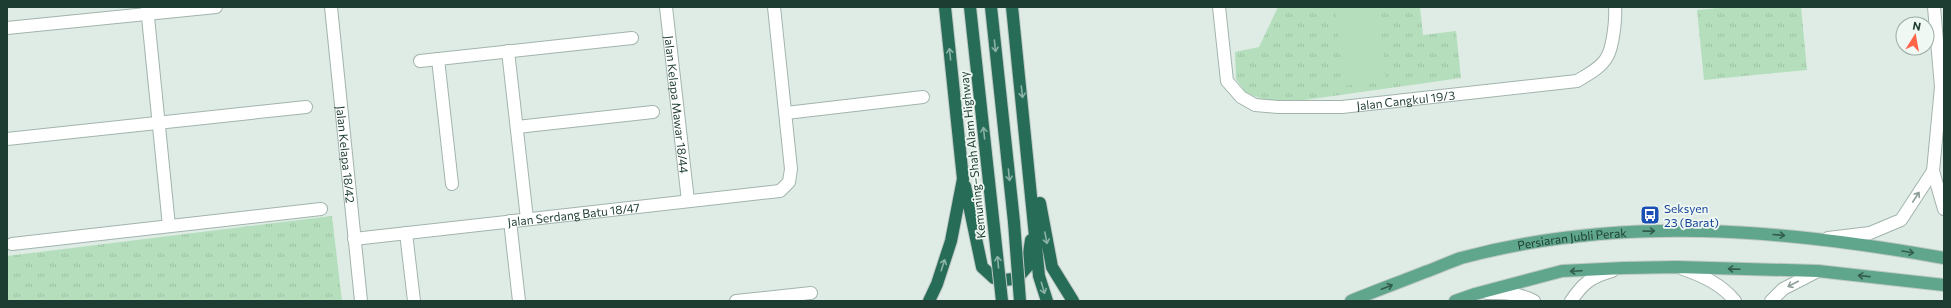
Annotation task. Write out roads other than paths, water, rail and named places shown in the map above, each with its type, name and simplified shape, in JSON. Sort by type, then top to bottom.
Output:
[{"type":"highway","points":[[945,7],[964,179],[982,267],[994,278],[1004,280],[1013,279],[1019,276],[1027,267],[1034,221]]},
{"type":"highway","name":"Kemuning–Shah Alam Highway","points":[[970,7],[1002,301]]},
{"type":"highway","points":[[990,7],[1014,222],[1020,301]]},
{"type":"highway","points":[[1012,7],[1026,131],[1039,276],[1047,301]]},
{"type":"highway","points":[[1026,131],[1052,267],[1074,301]]},
{"type":"highway","points":[[929,301],[937,284],[951,241],[964,179]]},
{"type":"main road","name":"Persiaran Jubli Perak","points":[[1351,301],[1460,259],[1530,243],[1632,231],[1673,230],[1747,232],[1823,239],[1944,258]]},
{"type":"main road","points":[[1455,301],[1475,294],[1562,271],[1624,268],[1677,267],[1818,271],[1944,284]]},
{"type":"street","points":[[7,28],[147,11],[216,7]]},
{"type":"street","name":"Jalan Kelapa 18/42","points":[[331,7],[361,301]]},
{"type":"street","name":"Jalan Kelapa Mawar 18/44","points":[[666,7],[688,201]]},
{"type":"street","points":[[774,7],[786,113],[923,97]]},
{"type":"street","name":"Jalan Cangkul 19/3","points":[[1219,7],[1227,81],[1241,97],[1255,105],[1342,107],[1577,81],[1594,70],[1607,57],[1612,38],[1615,7]]},
{"type":"street","points":[[1934,7],[1943,87],[1933,171],[1944,209]]},
{"type":"street","points":[[147,11],[169,226]]},
{"type":"street","points":[[420,61],[632,38]]},
{"type":"street","points":[[508,51],[527,219]]},
{"type":"street","points":[[438,59],[452,184]]},
{"type":"street","points":[[7,139],[306,107]]},
{"type":"street","points":[[516,127],[653,112]]},
{"type":"street","name":"Jalan Serdang Batu 18/47","points":[[354,238],[780,191],[789,182],[791,169],[786,113]]},
{"type":"street","points":[[1823,239],[1870,233],[1901,220],[1933,171]]},
{"type":"street","points":[[12,244],[321,209]]},
{"type":"street","points":[[510,221],[519,301]]},
{"type":"street","points":[[406,233],[414,301]]},
{"type":"street","points":[[1677,267],[1703,276],[1727,292],[1735,301]]},
{"type":"street","points":[[1571,301],[1581,286],[1597,275],[1624,268]]},
{"type":"street","points":[[1771,301],[1783,289],[1818,271]]},
{"type":"street","points":[[736,301],[811,293]]},
{"type":"street","points":[[1475,294],[1509,293],[1525,296],[1534,301]]},
{"type":"place","name":"Seksyen 23 (Barat)","points":[[1650,215]]}]
